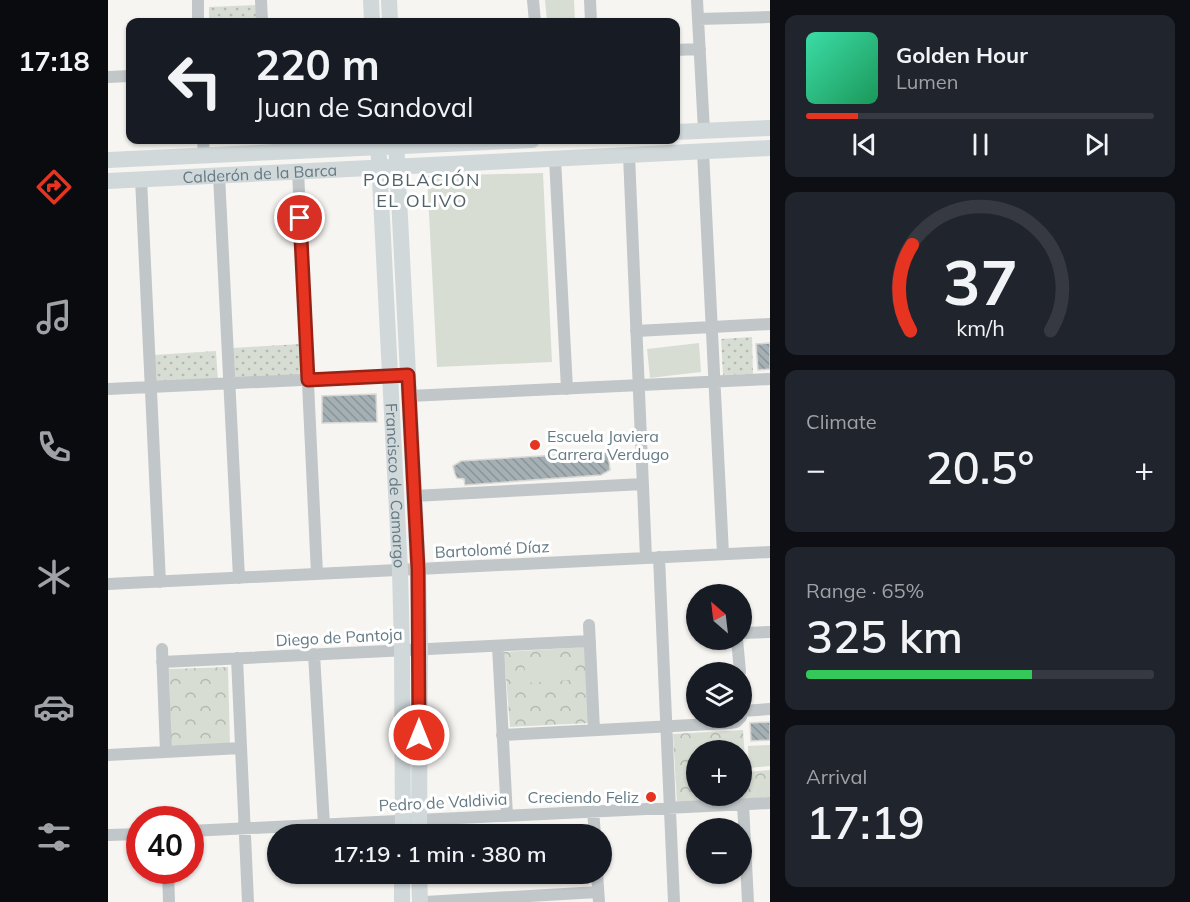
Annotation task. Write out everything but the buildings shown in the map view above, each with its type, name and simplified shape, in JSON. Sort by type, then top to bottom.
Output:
[{"type":"street","points":[[198,0],[198,18]]},
{"type":"street","points":[[261,0],[262,18]]},
{"type":"street","points":[[371,0],[372,18]]},
{"type":"street","points":[[389,0],[390,18]]},
{"type":"street","points":[[533,0],[535,18]]},
{"type":"street","points":[[590,0],[591,18]]},
{"type":"street","points":[[697,0],[704,131]]},
{"type":"street","points":[[698,19],[770,16]]},
{"type":"street","points":[[680,50],[700,49]]},
{"type":"street","points":[[108,77],[126,76]]},
{"type":"street","points":[[680,132],[770,128]]},
{"type":"street","name":"Calderón de la Barca","points":[[108,160],[204,148],[343,144]]},
{"type":"street","name":"Francisco de Camargo","points":[[378,144],[411,824]]},
{"type":"street","name":"Francisco de Camargo","points":[[396,144],[420,649],[411,824]]},
{"type":"street","name":"Calderón de la Barca","points":[[108,181],[770,148]]},
{"type":"street","points":[[704,152],[723,554]]},
{"type":"street","points":[[629,155],[643,484],[652,557],[666,726],[674,902]]},
{"type":"street","points":[[555,159],[567,389]]},
{"type":"street","points":[[298,171],[316,574]]},
{"type":"street","points":[[219,175],[239,578]]},
{"type":"street","points":[[141,179],[160,582]]},
{"type":"street","points":[[636,331],[770,324]]},
{"type":"street","points":[[108,389],[408,375]]},
{"type":"street","points":[[409,396],[770,379]]},
{"type":"street","points":[[414,496],[643,484]]},
{"type":"street","name":"Bartolomé Díaz","points":[[108,584],[770,552]]},
{"type":"street","points":[[589,625],[594,730]]},
{"type":"street","points":[[752,633],[770,632]]},
{"type":"street","name":"Diego de Pantoja","points":[[166,752],[162,656],[237,658],[590,641]]},
{"type":"street","points":[[498,646],[507,816]]},
{"type":"street","points":[[314,654],[324,824]]},
{"type":"street","points":[[237,658],[248,902]]},
{"type":"street","points":[[752,713],[770,709]]},
{"type":"street","points":[[502,735],[686,725]]},
{"type":"street","points":[[108,755],[241,748]]},
{"type":"street","name":"Pedro de Valdivia","points":[[752,804],[770,803]]},
{"type":"street","name":"Pedro de Valdivia","points":[[437,824],[507,816],[706,806]]},
{"type":"street","points":[[743,806],[748,902]]},
{"type":"street","points":[[593,812],[594,824]]},
{"type":"street","name":"Pedro de Valdivia","points":[[204,830],[267,828]]},
{"type":"street","points":[[108,835],[126,834]]},
{"type":"street","points":[[168,884],[169,902]]},
{"type":"street","points":[[402,884],[402,902]]},
{"type":"street","points":[[419,884],[420,902]]},
{"type":"street","points":[[425,902],[599,897]]},
{"type":"green space","points":[[545,0],[574,0],[575,18],[547,18]]},
{"type":"green space","points":[[257,5],[258,18],[209,18],[209,7]]},
{"type":"green space","points":[[543,173],[552,362],[437,367],[427,176]]},
{"type":"green space","points":[[752,337],[753,374],[723,375],[721,339]]},
{"type":"green space","points":[[699,343],[701,372],[650,378],[647,349]]},
{"type":"green space","points":[[300,344],[302,375],[234,378],[232,348]]},
{"type":"green space","points":[[216,351],[218,382],[156,386],[154,355]]},
{"type":"green space","points":[[586,647],[590,723],[510,727],[504,652]]},
{"type":"green space","points":[[569,658],[571,680],[526,683],[524,661]]},
{"type":"green space","points":[[228,667],[230,745],[171,747],[169,669]]},
{"type":"green space","points":[[743,730],[744,740],[686,740],[686,802],[677,803],[673,734]]},
{"type":"green space","points":[[770,745],[770,766],[752,768],[752,746]]},
{"type":"green space","points":[[770,770],[770,797],[752,798],[752,772]]},
{"type":"place","name":"Escuela Javiera Carrera Verdugo","points":[[535,445]]},
{"type":"place","name":"Creciendo Feliz","points":[[651,797]]},
{"type":"district","name":"POBLACIÓN EL OLIVO","points":[[422,189]]},
{"type":"route","points":[[300,218],[308,380],[408,375],[418,569],[419,735]]}]
